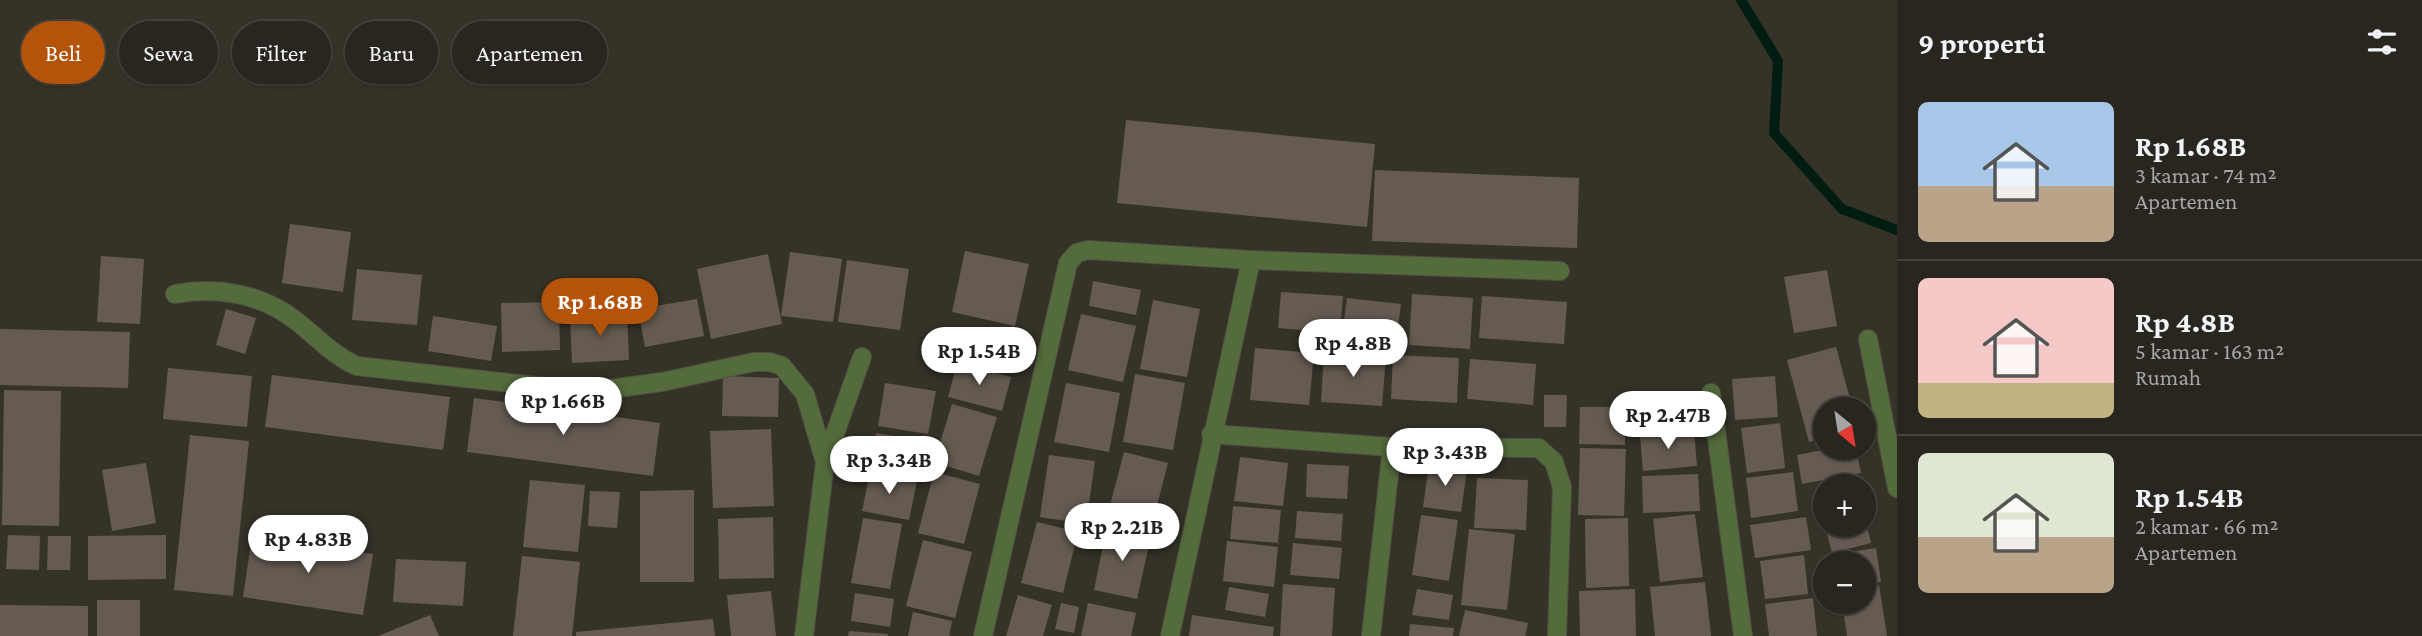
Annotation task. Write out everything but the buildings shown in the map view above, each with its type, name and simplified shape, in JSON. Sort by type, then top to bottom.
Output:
[{"type":"street","points":[[983,636],[1071,258],[1088,250],[1251,260],[1560,271]]},
{"type":"street","points":[[1170,636],[1211,434],[1251,260]]},
{"type":"street","points":[[175,294],[208,290],[233,293],[276,308],[340,358],[357,366],[546,387],[610,389],[770,362],[791,373],[805,394],[825,462]]},
{"type":"street","points":[[1868,339],[1897,488]]},
{"type":"street","points":[[804,636],[825,462],[862,357]]},
{"type":"street","points":[[1712,393],[1743,636]]},
{"type":"street","points":[[1211,434],[1392,447],[1539,448],[1547,453],[1559,470],[1562,487],[1557,636]]},
{"type":"street","points":[[1371,636],[1392,447]]},
{"type":"waterway","points":[[1741,0],[1778,61],[1774,133],[1842,209],[1897,230]]}]
